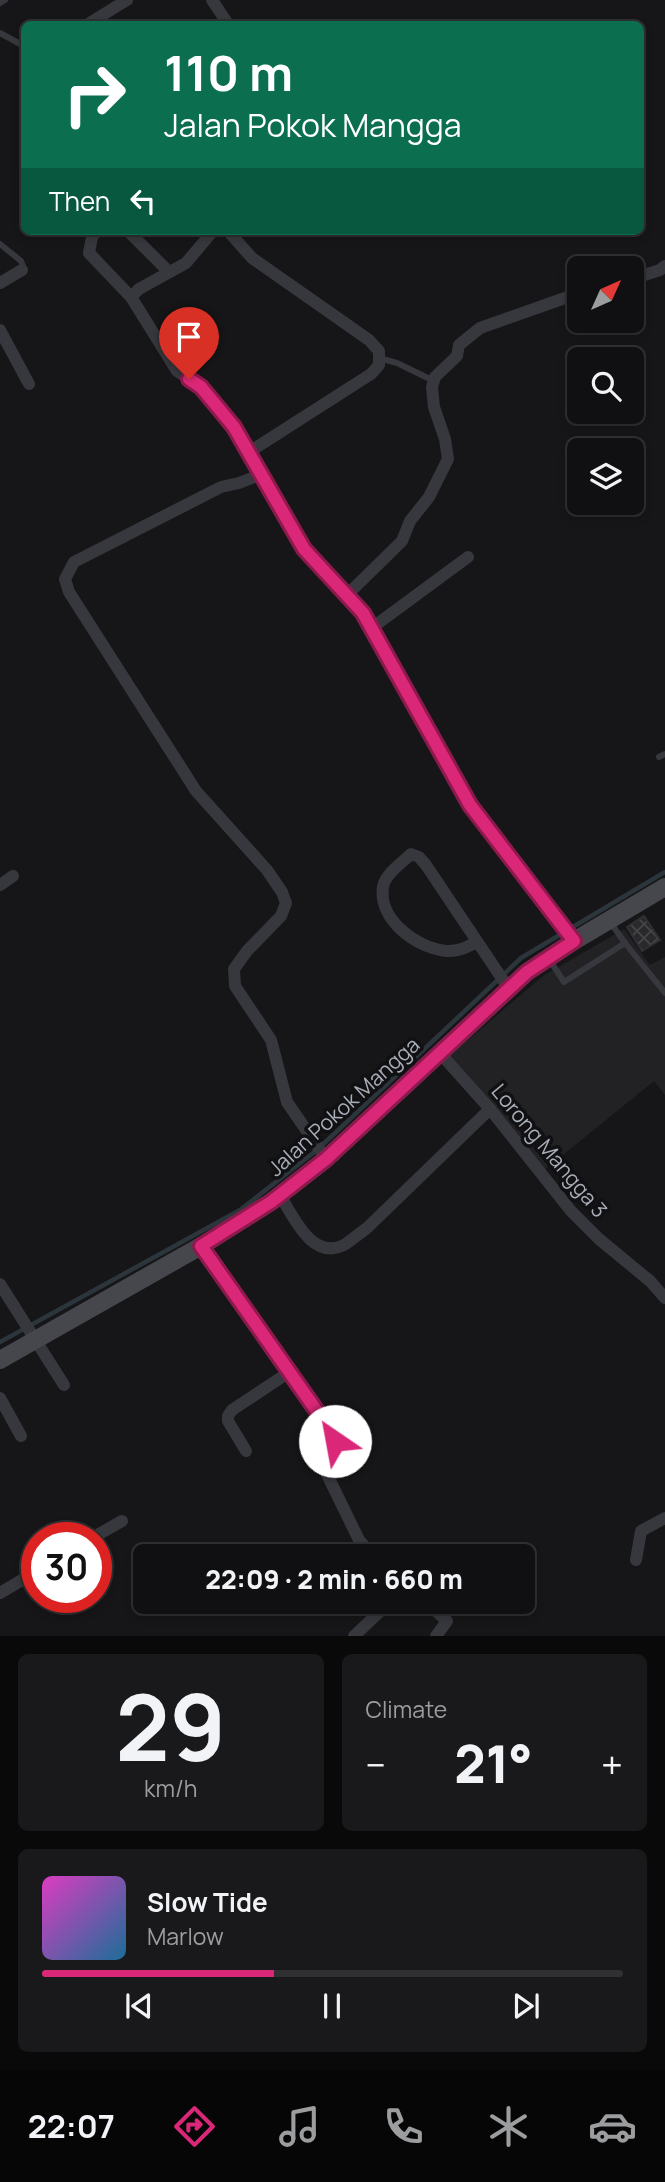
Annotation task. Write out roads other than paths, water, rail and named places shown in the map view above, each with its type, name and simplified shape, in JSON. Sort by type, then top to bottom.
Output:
[{"type":"main road","name":"Jalan Pokok Mangga","points":[[0,1360],[34,1336],[201,1246],[280,1195],[439,1052],[503,980],[665,887]]},
{"type":"street","points":[[93,21],[127,0]]},
{"type":"street","points":[[212,0],[226,21]]},
{"type":"street","points":[[94,235],[89,253],[131,297],[177,371],[201,387],[234,427],[304,549],[348,594],[373,627],[470,805],[572,938]]},
{"type":"street","points":[[132,235],[169,272]]},
{"type":"street","points":[[131,297],[139,289],[186,263],[209,235]]},
{"type":"street","points":[[232,235],[252,258],[369,340],[379,351],[379,365],[372,374],[249,452]]},
{"type":"street","points":[[644,275],[665,266]]},
{"type":"street","points":[[0,283],[22,270]]},
{"type":"street","points":[[348,594],[402,541],[410,521],[429,497],[447,458],[445,439],[434,407],[432,387],[446,365],[457,356],[459,345],[480,328],[567,297]]},
{"type":"street","points":[[0,330],[29,384]]},
{"type":"street","points":[[262,474],[221,487],[74,562],[65,579],[69,592],[196,792],[267,870],[282,891],[286,903],[281,916],[247,951],[234,969],[235,986],[271,1040],[287,1102],[323,1156]]},
{"type":"street","points":[[373,627],[468,557]]},
{"type":"street","points":[[477,942],[464,949],[447,951],[421,943],[395,925],[385,904],[383,886],[389,875],[411,854],[419,857],[503,980]]},
{"type":"street","points":[[0,885],[13,876]]},
{"type":"street","name":"Lorong Mangga 3","points":[[439,1052],[490,1109],[571,1211],[599,1239],[650,1281],[665,1298]]},
{"type":"street","points":[[280,1195],[309,1240],[327,1247],[345,1244],[367,1228],[490,1109]]},
{"type":"street","points":[[201,1246],[335,1437],[334,1445],[323,1455],[320,1462],[362,1544]]},
{"type":"street","points":[[0,1284],[64,1385]]},
{"type":"street","points":[[246,1451],[228,1421],[228,1416],[232,1410],[288,1373]]},
{"type":"street","points":[[0,1398],[21,1436]]},
{"type":"street","points":[[636,1560],[641,1531],[665,1518]]},
{"type":"street","points":[[112,1527],[122,1521]]},
{"type":"street","points":[[0,1593],[21,1581]]},
{"type":"street","points":[[354,1636],[377,1614]]},
{"type":"street","points":[[436,1636],[447,1621],[439,1614]]},
{"type":"lane","points":[[0,3],[5,0]]},
{"type":"lane","points":[[0,33],[21,44]]},
{"type":"lane","points":[[0,244],[21,261],[22,270]]},
{"type":"lane","points":[[379,358],[397,363],[434,381]]},
{"type":"lane","points":[[609,920],[665,993]]},
{"type":"lane","points":[[547,957],[564,982],[625,943]]},
{"type":"waterway","points":[[0,1342],[240,1210],[317,1150],[521,958],[665,872]]}]
